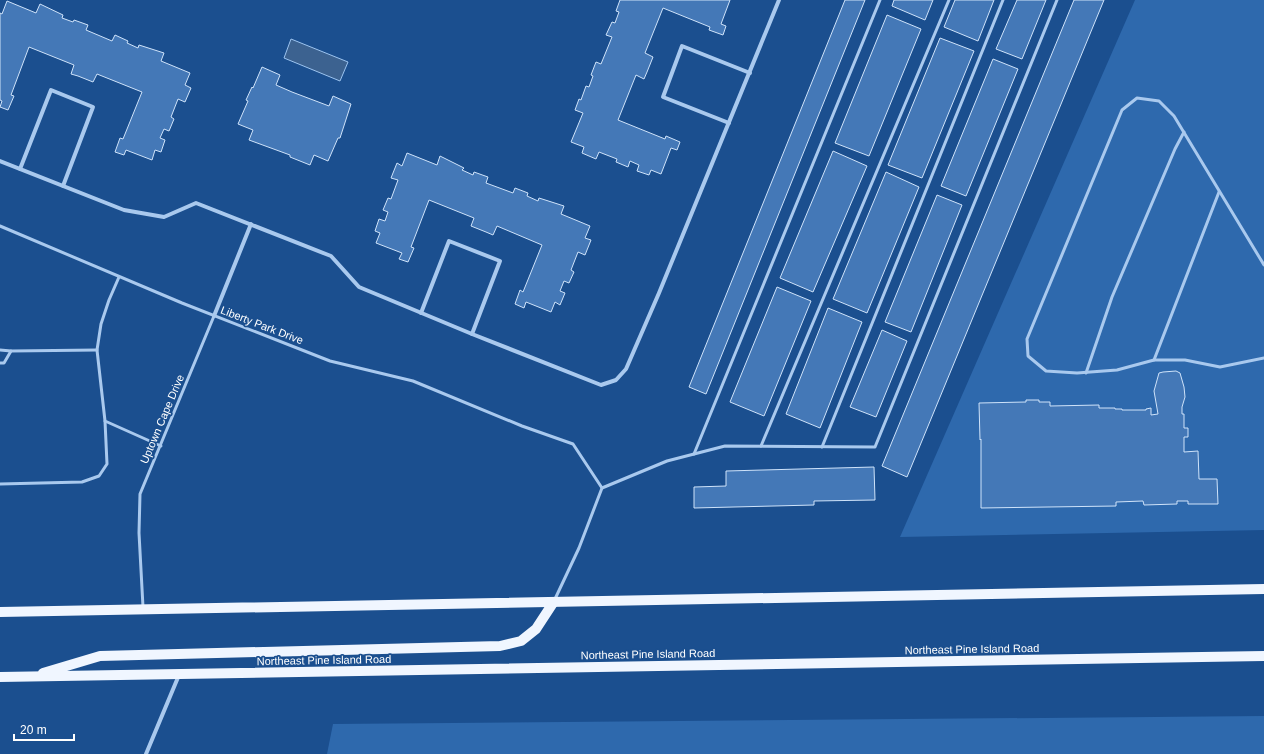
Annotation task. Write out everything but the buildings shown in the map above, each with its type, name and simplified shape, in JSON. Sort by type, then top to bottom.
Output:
[{"type":"main road","points":[[0,612],[1264,590]]},
{"type":"main road","name":"Northeast Pine Island Road","points":[[32,677],[100,656],[500,646],[521,641],[536,629],[553,603]]},
{"type":"main road","name":"Northeast Pine Island Road","points":[[0,677],[1264,656]]},
{"type":"street","points":[[0,161],[124,210],[164,217],[196,203],[331,256],[359,287],[601,385],[616,380],[626,369],[659,293],[779,0]]},
{"type":"street","points":[[729,123],[663,97],[682,46],[750,73]]},
{"type":"street","points":[[20,169],[51,90],[93,107],[63,186]]},
{"type":"street","points":[[214,316],[251,224]]},
{"type":"street","points":[[421,313],[449,241],[500,261],[472,334]]},
{"type":"street","points":[[146,754],[179,675]]},
{"type":"lane","points":[[694,454],[880,0]]},
{"type":"lane","points":[[761,446],[949,0]]},
{"type":"lane","points":[[822,447],[1003,0]]},
{"type":"lane","points":[[553,603],[579,548],[602,488],[668,461],[725,446],[875,447],[1057,0]]},
{"type":"lane","points":[[1264,265],[1174,116],[1159,102],[1137,98],[1122,110],[1027,339],[1028,356],[1046,371],[1086,373],[1117,370],[1154,360],[1186,360],[1220,367],[1264,358]]},
{"type":"lane","points":[[1086,373],[1112,297],[1175,149],[1184,132]]},
{"type":"lane","points":[[1154,360],[1219,192]]},
{"type":"lane","name":"Liberty Park Drive","points":[[0,226],[214,316],[330,361],[413,381],[522,426],[573,444],[602,488]]},
{"type":"lane","points":[[0,484],[82,482],[99,476],[107,464],[105,421],[97,350],[101,324],[119,277]]},
{"type":"lane","name":"Uptown Cape Drive","points":[[143,610],[139,533],[140,494],[214,316]]},
{"type":"lane","points":[[0,350],[97,350]]},
{"type":"lane","points":[[0,363],[4,363],[10,351]]},
{"type":"lane","points":[[105,421],[161,446]]},
{"type":"shaded area","points":[[1135,0],[1264,0],[1264,530],[900,537]]},
{"type":"shaded area","points":[[291,39],[348,62],[340,81],[284,58]]},
{"type":"shaded area","points":[[1264,716],[1264,754],[327,754],[333,724]]}]
